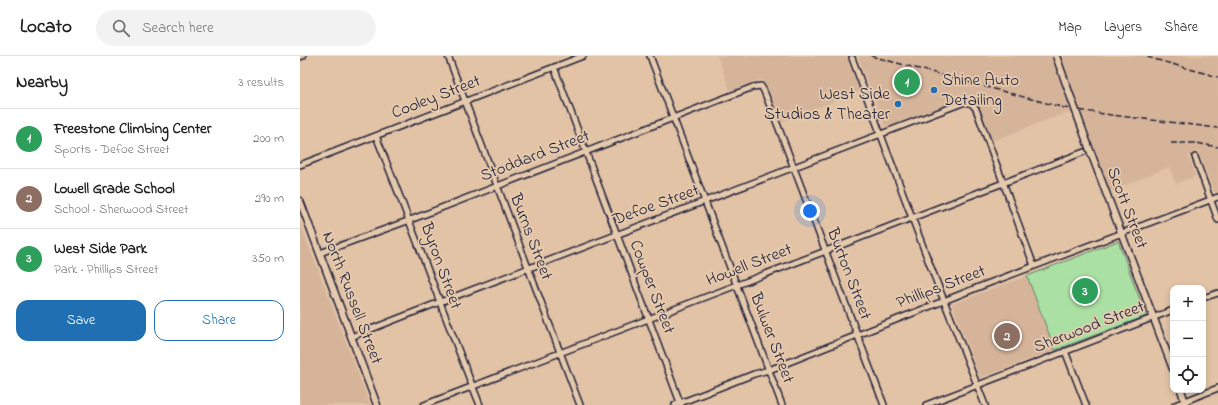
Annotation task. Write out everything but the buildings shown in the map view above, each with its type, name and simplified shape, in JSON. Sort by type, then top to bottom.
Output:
[{"type":"street","name":"Burns Street","points":[[448,56],[580,405]]},
{"type":"street","name":"Cooley Street","points":[[300,166],[583,56]]},
{"type":"street","name":"Bulwer Street","points":[[650,56],[782,405]]},
{"type":"street","name":"Scott Street","points":[[1056,56],[1170,361]]},
{"type":"street","points":[[852,58],[976,385],[985,405]]},
{"type":"street","name":"Cowper Street","points":[[554,67],[616,235],[649,319],[679,404]]},
{"type":"street","name":"Stoddard Street","points":[[320,253],[410,220],[753,87],[761,86]]},
{"type":"street","name":"Burton Street","points":[[761,86],[794,168],[884,405]]},
{"type":"street","name":"Defoe Street","points":[[351,337],[965,102],[970,103],[976,109],[1003,184]]},
{"type":"street","name":"Byron Street","points":[[376,136],[410,220],[480,405]]},
{"type":"street","name":"Howell Street","points":[[424,405],[1084,152]]},
{"type":"street","points":[[1194,157],[1218,220]]},
{"type":"street","points":[[1003,184],[1034,266]]},
{"type":"street","name":"Phillips Street","points":[[679,404],[1034,266],[1218,197]]},
{"type":"street","name":"North Russell Street","points":[[300,201],[377,405]]},
{"type":"street","points":[[1206,297],[1218,293]]},
{"type":"street","name":"Sherwood Street","points":[[926,405],[1170,311]]},
{"type":"street","points":[[1065,351],[1086,405]]},
{"type":"street","points":[[1174,405],[1185,403],[1218,388]]},
{"type":"street","points":[[1182,393],[1185,403]]},
{"type":"shaded area","points":[[717,56],[846,56],[860,91],[781,122],[764,81],[761,80],[730,90]]},
{"type":"shaded area","points":[[858,57],[1218,57],[1218,193],[1214,192],[1198,151],[1188,155],[1196,176],[1176,184],[1169,167],[1109,192],[1084,118],[1065,113],[990,142],[972,96],[885,127]]},
{"type":"shaded area","points":[[300,223],[370,405],[300,405]]},
{"type":"shaded area","points":[[1027,276],[1055,350],[980,378],[952,304]]},
{"type":"green space","points":[[1118,241],[1146,316],[1055,350],[1027,276]]},
{"type":"railway","points":[[871,56],[1065,108],[1218,128]]},
{"type":"railway","points":[[1147,57],[1218,77]]},
{"type":"railway","points":[[1171,143],[1196,143],[1218,147]]},
{"type":"place","name":"Freestone Climbing Center","points":[[907,82]]},
{"type":"place","name":"Shine Auto Detailing","points":[[934,90]]},
{"type":"place","name":"West Side Studios & Theater","points":[[898,104]]},
{"type":"place","name":"West Side Park","points":[[1085,291]]},
{"type":"place","name":"Lowell Grade School","points":[[1007,336]]}]
